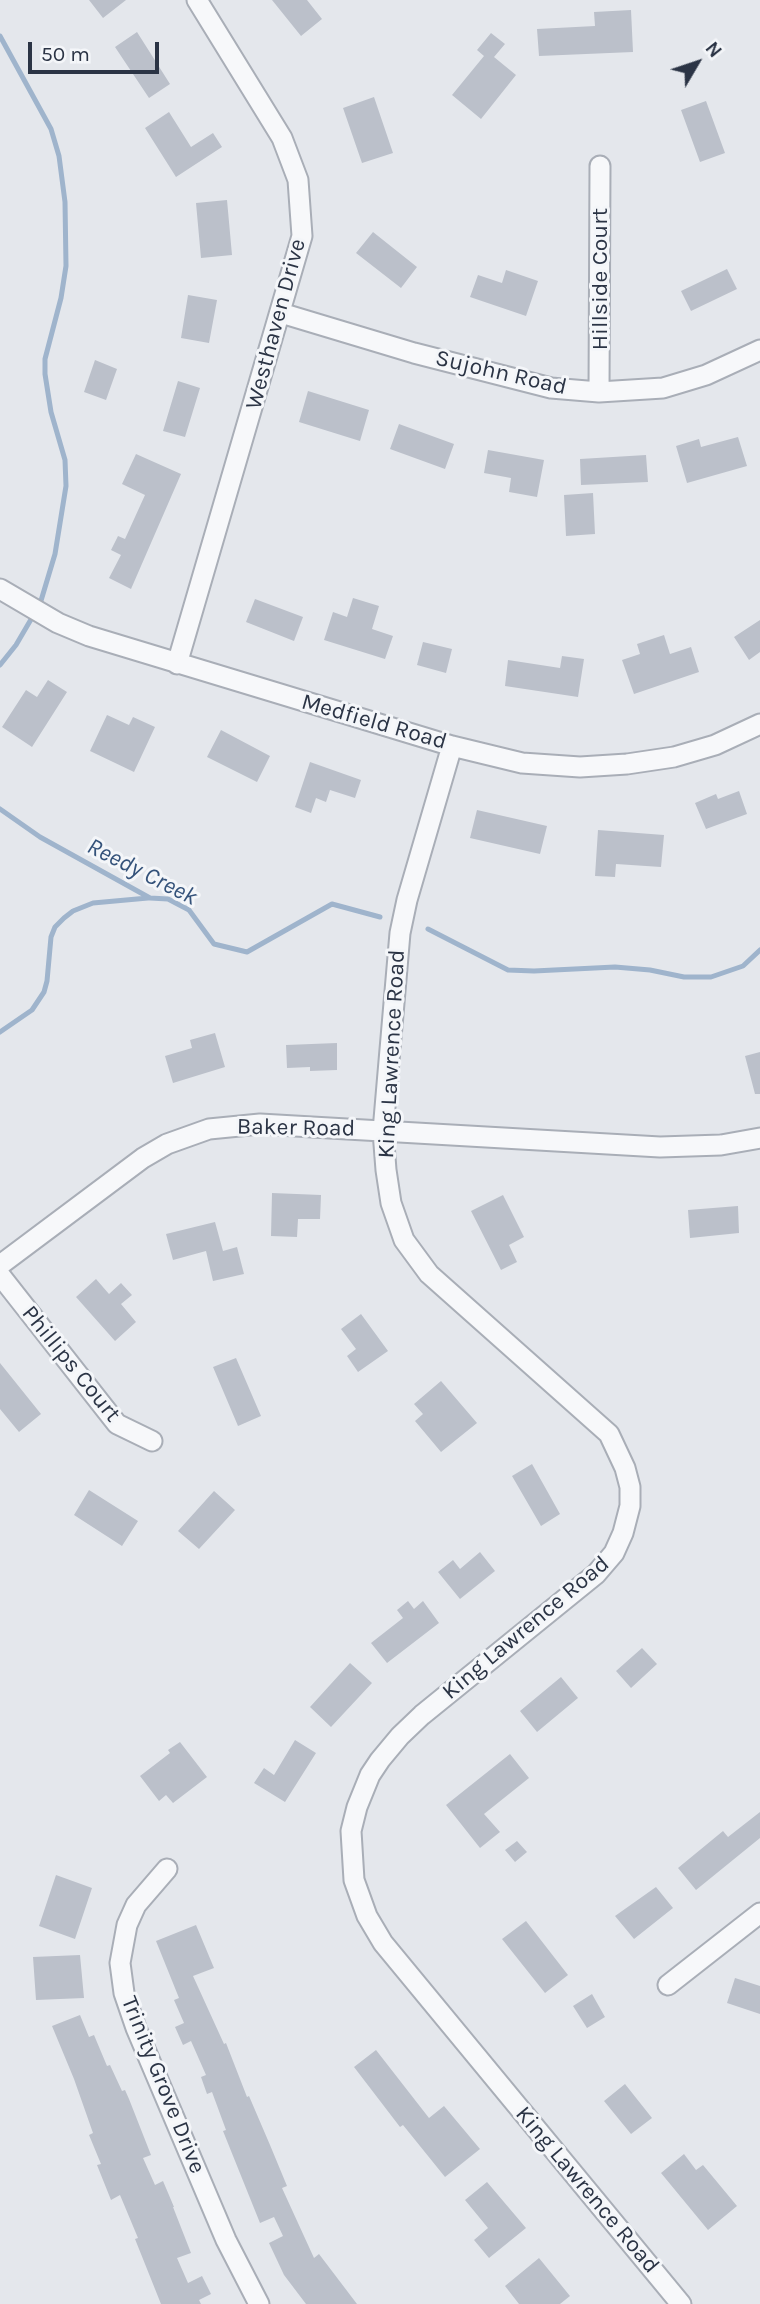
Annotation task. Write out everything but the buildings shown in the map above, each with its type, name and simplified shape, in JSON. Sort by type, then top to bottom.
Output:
[{"type":"street","name":"Westhaven Drive","points":[[177,664],[302,236],[298,180],[282,138],[197,0]]},
{"type":"street","name":"Hillside Court","points":[[599,392],[600,166]]},
{"type":"street","name":"Sujohn Road","points":[[281,313],[537,386],[599,392],[663,388],[706,375],[760,350]]},
{"type":"street","name":"Medfield Road","points":[[0,589],[28,608],[58,623],[177,664],[452,746],[522,763],[580,767],[674,757],[715,745],[760,724]]},
{"type":"street","name":"King Lawrence Road","points":[[452,746],[400,933],[383,1130],[391,1203],[404,1240],[429,1274],[609,1434],[625,1468],[630,1487],[629,1506],[623,1533],[614,1553],[596,1574],[422,1715],[380,1760],[362,1791],[354,1819],[351,1854],[354,1880],[367,1916],[383,1943],[681,2304]]},
{"type":"street","name":"Baker Road","points":[[0,1265],[143,1158],[186,1136],[209,1129],[260,1125],[660,1147],[721,1145],[760,1139]]},
{"type":"street","name":"Phillips Court","points":[[0,1275],[117,1424],[152,1441]]},
{"type":"street","name":"Trinity Grove Drive","points":[[167,1869],[136,1905],[127,1925],[120,1963],[124,1993],[136,2028],[226,2240],[259,2304]]},
{"type":"street","points":[[668,1985],[760,1913]]},
{"type":"waterway","points":[[0,36],[51,129],[59,156],[65,202],[66,266],[61,298],[45,359],[51,412],[65,460],[66,486],[55,554],[40,604],[16,645],[0,665]]},
{"type":"waterway","name":"Reedy Creek","points":[[0,809],[40,837],[150,898],[168,899],[189,910],[214,944],[247,952],[332,904],[380,917]]},
{"type":"waterway","points":[[0,1032],[32,1010],[44,992],[51,937],[55,927],[64,918],[93,903],[148,898]]},
{"type":"waterway","name":"Reedy Creek","points":[[428,929],[508,970],[615,967],[684,977],[711,977],[743,966],[760,950]]}]
